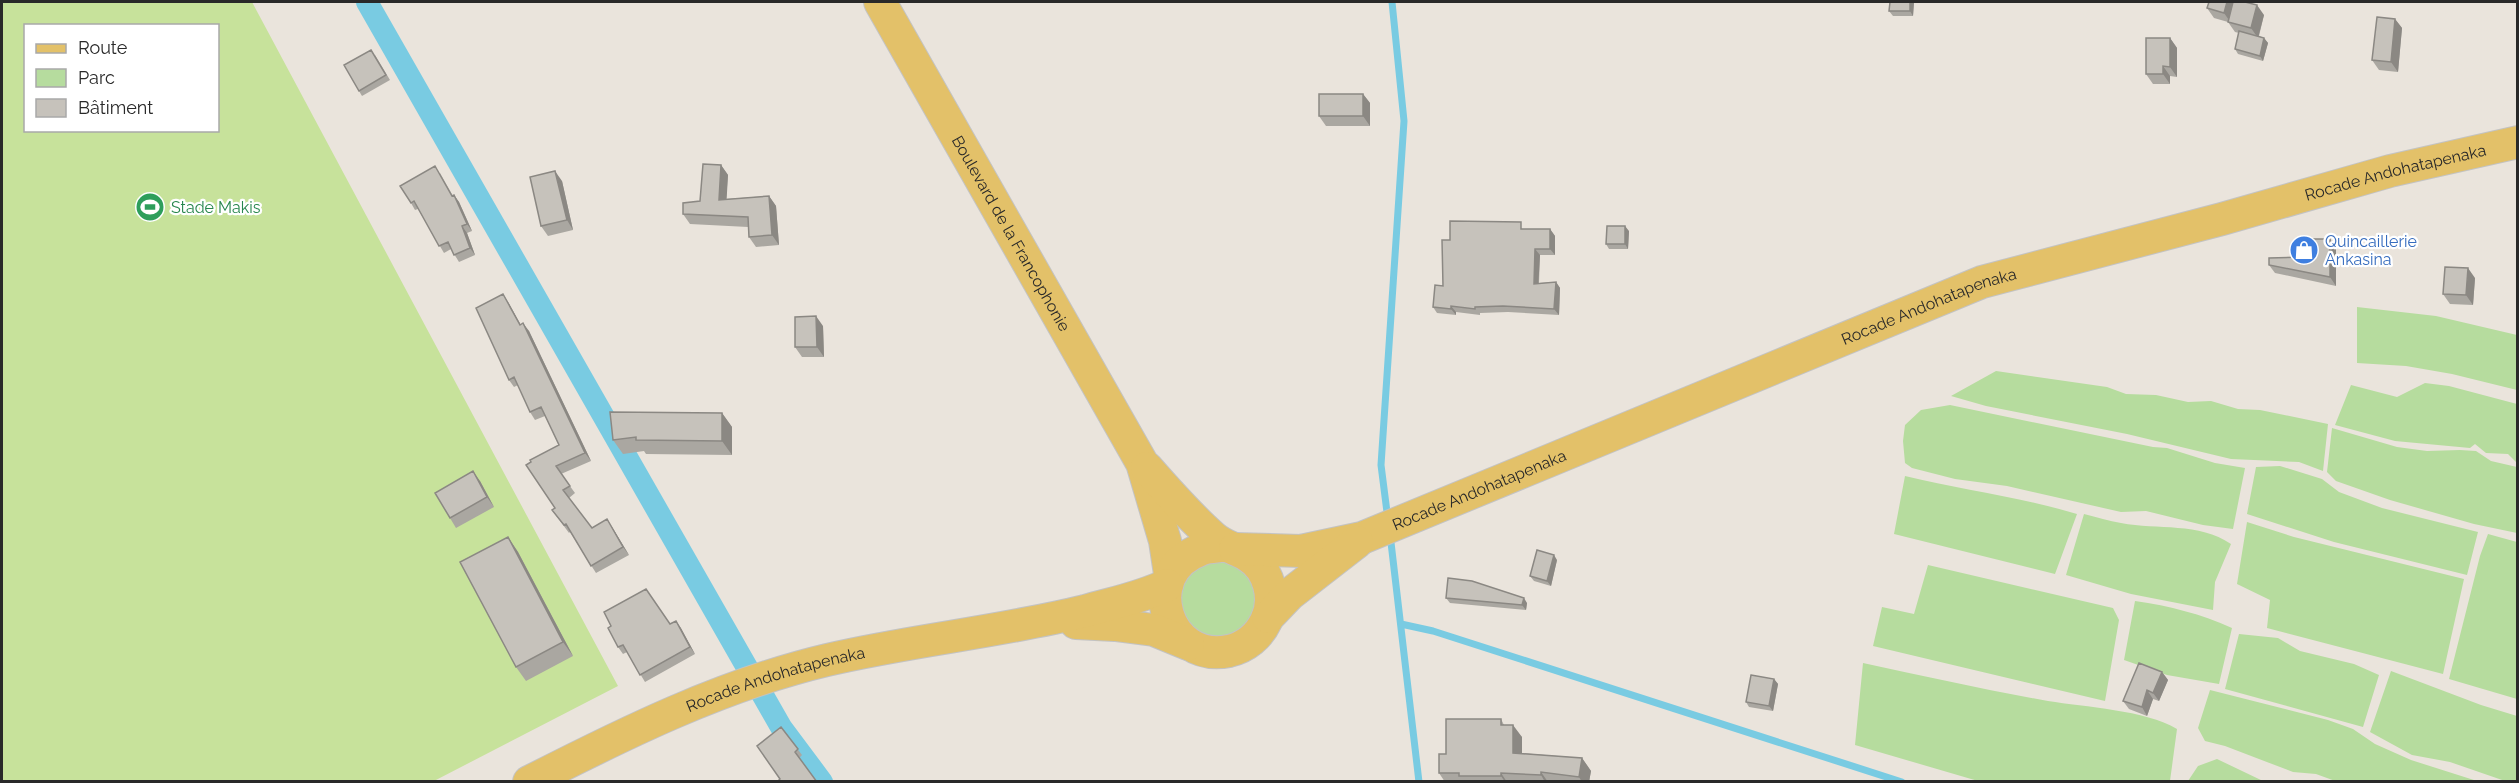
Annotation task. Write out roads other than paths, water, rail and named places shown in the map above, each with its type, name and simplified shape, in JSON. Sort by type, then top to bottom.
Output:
[{"type":"main road","name":"Boulevard de la Francophonie","points":[[880,2],[1142,464]]},
{"type":"main road","name":"Rocade Andohatapenaka","points":[[1368,536],[1982,282],[2222,219],[2390,171],[2517,142]]},
{"type":"main road","points":[[1039,622],[1115,625],[1154,630],[1206,651],[1221,652],[1236,649],[1250,642],[1261,631],[1268,617],[1271,600],[1269,584],[1262,569],[1250,557],[1228,547],[1142,464]]},
{"type":"main road","points":[[1142,464],[1165,541],[1168,579],[1165,603],[1169,619],[1178,634],[1191,645]]},
{"type":"main road","points":[[1039,622],[1142,597],[1168,579],[1185,558],[1200,549],[1228,547],[1301,550],[1368,536]]},
{"type":"main road","points":[[1268,617],[1290,594],[1368,536]]},
{"type":"main road","name":"Rocade Andohatapenaka","points":[[530,782],[591,750],[713,695],[824,661],[912,642],[1039,622]]},
{"type":"waterway","points":[[367,2],[781,727],[822,782]]},
{"type":"waterway","points":[[1388,520],[1381,465],[1404,121],[1392,2]]},
{"type":"waterway","points":[[1390,534],[1419,782]]},
{"type":"waterway","points":[[1401,624],[1433,631],[1902,782]]},
{"type":"place","name":"Stade Makis","points":[[150,207]]},
{"type":"place","name":"Quincaillerie Ankasina","points":[[2304,250]]}]
